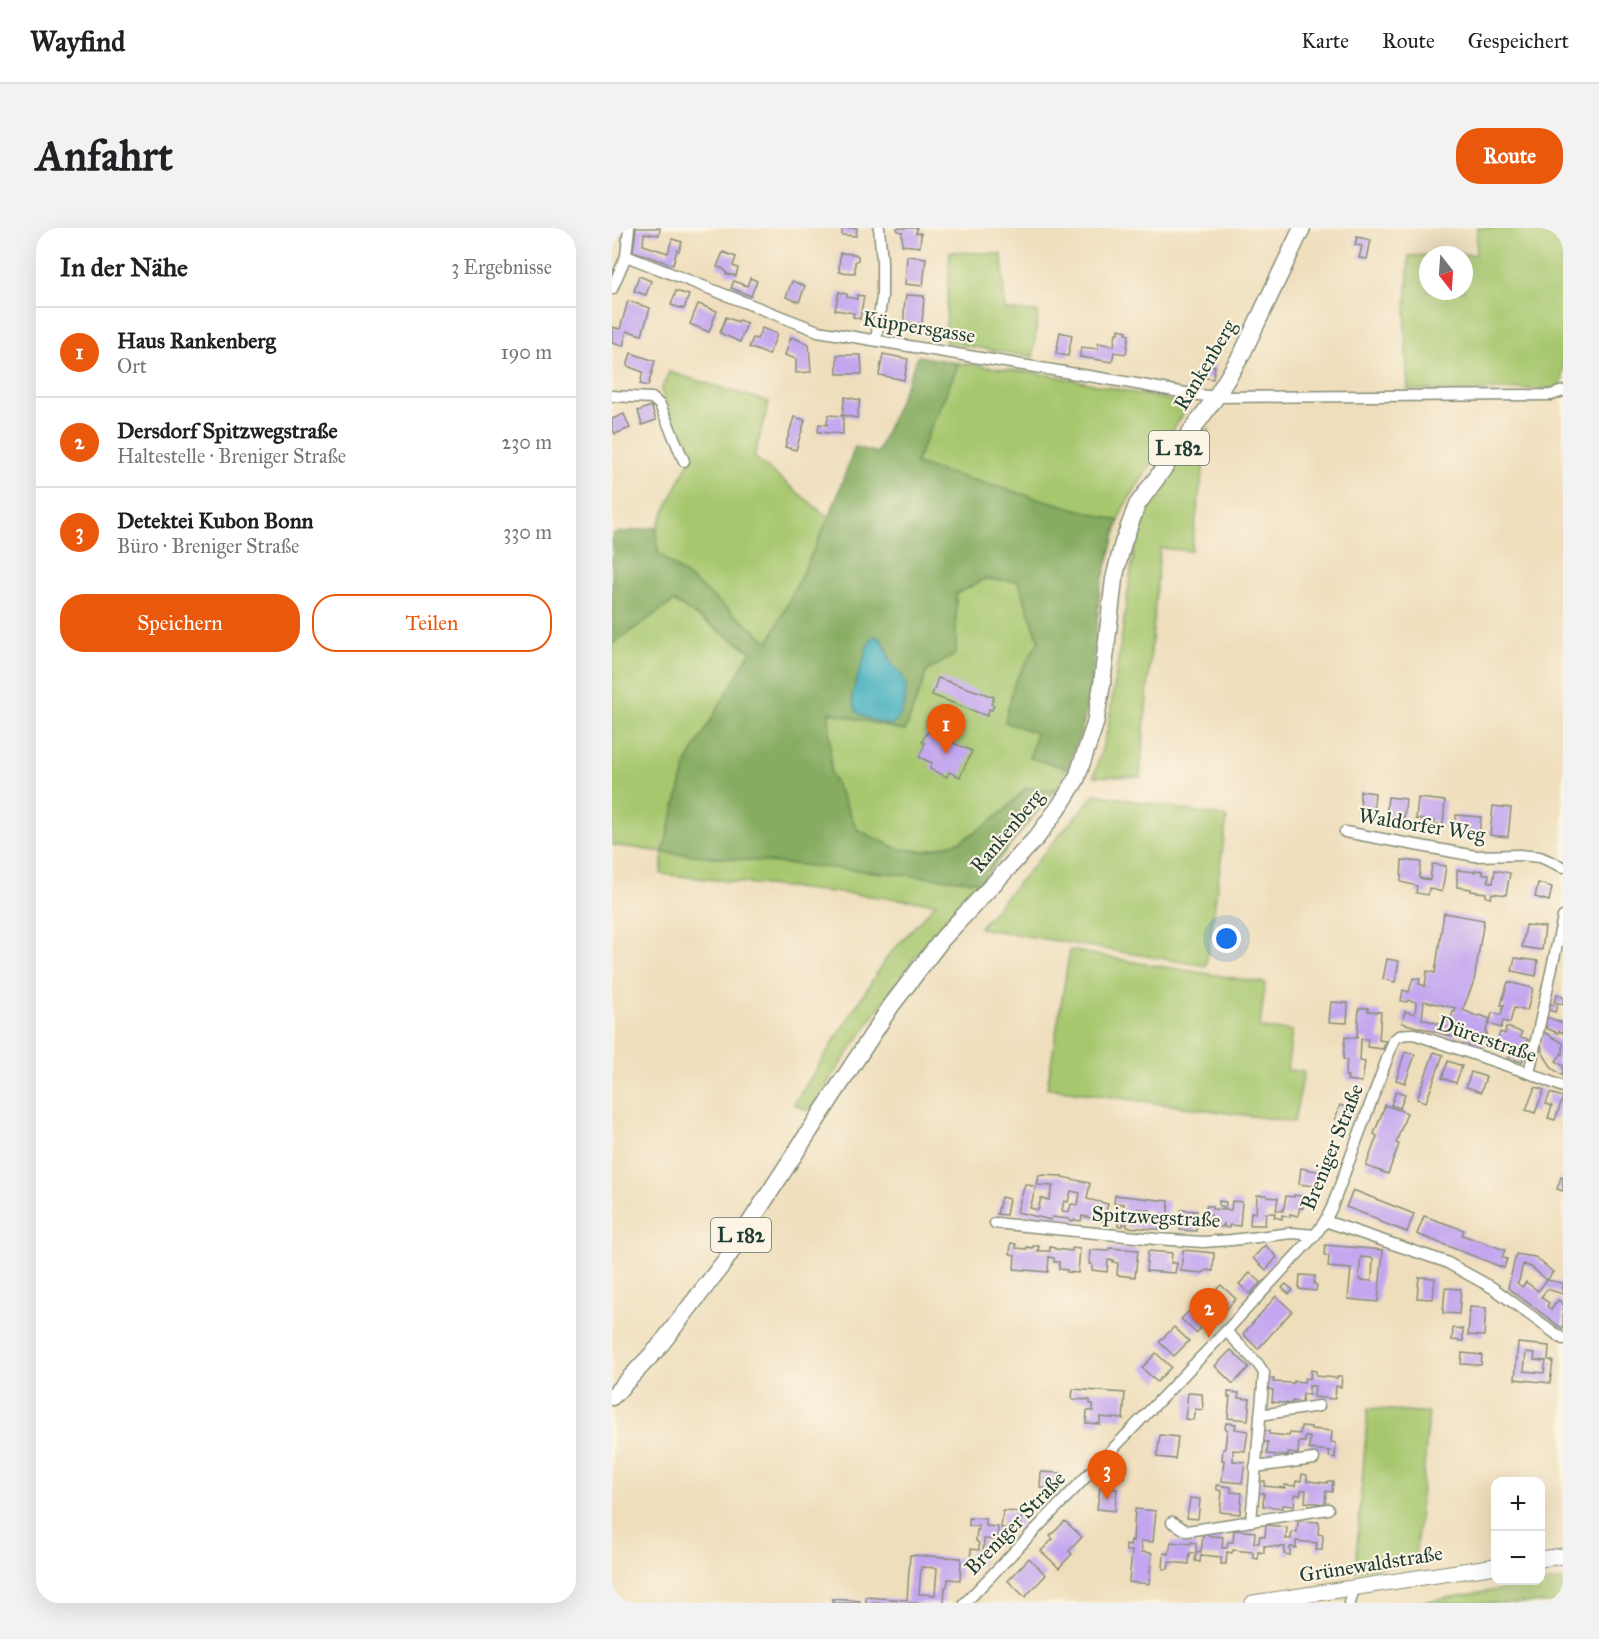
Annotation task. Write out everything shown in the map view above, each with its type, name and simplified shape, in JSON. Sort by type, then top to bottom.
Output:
[{"type":"main road","name":"Rankenberg","points":[[612,1397],[658,1348],[725,1260],[891,1006],[943,938],[1037,837],[1076,780],[1095,724],[1114,579],[1123,543],[1137,505],[1216,396],[1242,354],[1302,228]]},
{"type":"main road","points":[[1545,1558],[1563,1556]]},
{"type":"main road","name":"Grünewaldstraße","points":[[1253,1603],[1491,1567]]},
{"type":"street","points":[[612,288],[626,256],[630,228]]},
{"type":"street","points":[[876,340],[882,296],[879,228]]},
{"type":"street","name":"Küppersgasse","points":[[626,256],[818,331],[1191,394],[1216,396],[1551,395],[1563,391]]},
{"type":"street","points":[[612,396],[652,398],[660,405],[684,461]]},
{"type":"street","name":"Waldorfer Weg","points":[[1345,832],[1475,856],[1540,857],[1563,867]]},
{"type":"street","points":[[1529,1073],[1563,917]]},
{"type":"street","name":"Dürerstraße","points":[[1398,1036],[1414,1034],[1563,1087]]},
{"type":"street","name":"Breniger Straße","points":[[966,1603],[1226,1331],[1325,1221],[1394,1040],[1398,1036]]},
{"type":"street","points":[[1325,1221],[1446,1262],[1493,1288],[1563,1339]]},
{"type":"street","name":"Spitzwegstraße","points":[[995,1223],[1203,1242],[1292,1233],[1315,1234]]},
{"type":"street","points":[[1226,1331],[1264,1373],[1251,1521]]},
{"type":"street","points":[[1260,1415],[1319,1406]]},
{"type":"street","points":[[1255,1467],[1314,1459]]},
{"type":"street","points":[[1172,1522],[1187,1531],[1328,1509]]},
{"type":"street","points":[[1350,1603],[1354,1588]]},
{"type":"green space","points":[[1477,228],[1563,228],[1563,382],[1556,388],[1479,391],[1408,390],[1405,331],[1409,256],[1419,255],[1419,300],[1473,300],[1473,254],[1476,254]]},
{"type":"green space","points":[[950,252],[1002,254],[1005,310],[1038,312],[1033,357],[945,342]]},
{"type":"green space","points":[[918,356],[959,363],[915,464],[1119,521],[1100,589],[1091,688],[1082,729],[1067,768],[1030,758],[1036,733],[1005,722],[1014,683],[1039,641],[1018,581],[985,579],[956,594],[956,654],[927,671],[905,731],[829,712],[831,774],[858,830],[898,849],[925,851],[959,842],[982,828],[1005,810],[1027,788],[1056,789],[980,882],[663,852],[687,762],[751,651],[674,601],[612,644],[612,534],[657,527],[658,553],[769,642],[829,518],[855,447],[877,453]],"holes":[[[868,645],[887,648],[895,668],[866,717],[856,711],[852,695]]]},
{"type":"green space","points":[[959,363],[1056,376],[1181,403],[1185,411],[1123,508],[1119,521],[915,464]]},
{"type":"green space","points":[[669,372],[769,402],[754,457],[829,518],[769,642],[658,553],[657,527],[689,461],[661,391]]},
{"type":"green space","points":[[1209,429],[1191,551],[1160,548],[1140,777],[1094,776],[1108,728],[1136,538],[1168,474],[1188,448]]},
{"type":"green space","points":[[985,579],[1018,581],[1039,641],[1015,683],[1037,733],[1030,758],[1067,768],[1056,789],[1026,788],[1005,810],[959,842],[925,851],[898,849],[858,830],[831,774],[829,712],[905,731],[927,671],[956,653],[956,594]]},
{"type":"green space","points":[[674,601],[751,651],[687,762],[663,852],[612,845],[612,644]]},
{"type":"green space","points":[[1095,794],[1227,817],[1206,966],[979,928]]},
{"type":"green space","points":[[663,852],[980,882],[913,959],[808,1111],[794,1104],[888,956],[936,903],[661,874]]},
{"type":"green space","points":[[1070,950],[1265,983],[1260,1028],[1292,1031],[1287,1070],[1304,1072],[1294,1122],[1047,1088]]},
{"type":"green space","points":[[1368,1408],[1429,1413],[1415,1562],[1355,1571]]},
{"type":"green space","points":[[1563,1580],[1563,1603],[1413,1603],[1530,1585],[1545,1585],[1545,1583]]},
{"type":"water","points":[[873,637],[879,637],[882,640],[891,662],[905,682],[906,696],[903,710],[892,725],[863,716],[856,710],[853,702],[852,695],[868,645]]},
{"type":"building","points":[[612,228],[621,228],[620,231],[616,231],[613,247],[612,247]]},
{"type":"building","points":[[636,228],[660,228],[659,235],[644,233],[643,245],[668,253],[672,239],[682,242],[673,265],[633,251]]},
{"type":"building","points":[[842,228],[857,228],[856,236],[842,235]]},
{"type":"building","points":[[897,228],[917,228],[916,233],[921,233],[920,247],[902,245],[902,232],[897,231]]},
{"type":"building","points":[[1357,237],[1371,240],[1367,259],[1359,258],[1362,246],[1355,245]]},
{"type":"building","points":[[723,252],[736,257],[733,266],[738,268],[736,276],[727,274],[724,269],[717,267]]},
{"type":"building","points":[[840,253],[858,256],[855,262],[855,273],[839,272]]},
{"type":"building","points":[[907,256],[926,258],[923,286],[905,284]]},
{"type":"building","points":[[639,276],[651,281],[646,295],[634,291]]},
{"type":"building","points":[[750,278],[757,281],[751,296],[731,288],[734,281],[747,286]]},
{"type":"building","points":[[792,281],[805,286],[799,302],[786,297]]},
{"type":"building","points":[[676,291],[689,295],[684,309],[671,305]]},
{"type":"building","points":[[839,292],[857,299],[857,295],[864,296],[860,319],[853,317],[854,313],[835,310]]},
{"type":"building","points":[[906,295],[924,296],[922,324],[904,322]]},
{"type":"building","points":[[628,301],[650,308],[642,335],[627,331],[623,346],[612,343],[612,327],[620,329]]},
{"type":"building","points":[[698,304],[717,311],[709,332],[690,324]]},
{"type":"building","points":[[726,317],[747,323],[740,342],[720,333]]},
{"type":"building","points":[[762,328],[777,334],[769,355],[749,347],[753,338],[757,339]]},
{"type":"building","points":[[1119,329],[1127,331],[1126,334],[1129,335],[1126,354],[1114,352],[1112,362],[1080,357],[1081,347],[1098,349],[1098,343],[1114,346]]},
{"type":"building","points":[[1060,332],[1072,335],[1068,356],[1056,354]]},
{"type":"building","points":[[791,337],[809,344],[811,372],[796,373],[796,359],[785,355]]},
{"type":"building","points":[[631,353],[655,361],[648,386],[640,384],[643,372],[627,366]]},
{"type":"building","points":[[883,354],[908,359],[904,380],[879,375]]},
{"type":"building","points":[[837,355],[861,355],[862,374],[837,374]]},
{"type":"building","points":[[1202,364],[1215,366],[1213,379],[1200,377]]},
{"type":"building","points":[[845,397],[860,400],[857,418],[842,415]]},
{"type":"building","points":[[651,406],[656,420],[642,425],[638,411]]},
{"type":"building","points":[[624,414],[630,428],[615,434],[612,419]]},
{"type":"building","points":[[828,415],[843,416],[843,434],[818,432],[819,424],[827,425]]},
{"type":"building","points":[[794,417],[805,420],[796,450],[785,447]]},
{"type":"building","points":[[938,678],[994,697],[991,704],[994,705],[992,710],[989,709],[987,716],[932,695]]},
{"type":"building","points":[[927,732],[972,751],[960,777],[949,772],[947,777],[930,769],[932,763],[919,757]]},
{"type":"building","points":[[1360,791],[1375,793],[1373,815],[1359,815]]},
{"type":"building","points":[[1388,797],[1406,799],[1404,818],[1386,816]]},
{"type":"building","points":[[1418,798],[1445,801],[1443,825],[1435,824],[1435,821],[1416,819]]},
{"type":"building","points":[[1493,806],[1511,808],[1508,837],[1490,835]]},
{"type":"building","points":[[1456,815],[1481,817],[1479,834],[1454,831]]},
{"type":"building","points":[[1402,860],[1421,862],[1419,878],[1430,880],[1432,864],[1446,866],[1442,892],[1429,888],[1428,895],[1416,893],[1417,886],[1401,882]]},
{"type":"building","points":[[1457,870],[1483,871],[1483,874],[1489,874],[1488,882],[1493,883],[1495,870],[1510,873],[1506,895],[1492,893],[1491,898],[1486,897],[1486,893],[1457,887]]},
{"type":"building","points":[[1538,883],[1552,887],[1549,901],[1535,897]]},
{"type":"building","points":[[1444,913],[1484,920],[1474,981],[1463,1009],[1479,1017],[1480,1015],[1490,1019],[1482,1047],[1456,1033],[1455,1037],[1402,1023],[1405,1011],[1415,1014],[1416,1002],[1401,1001],[1403,990],[1409,992],[1413,978],[1420,979],[1419,984],[1425,986],[1427,971],[1435,973]],"holes":[[[1424,1001],[1456,1008],[1450,1022],[1444,1021],[1443,1025],[1422,1019]]]},
{"type":"building","points":[[1526,925],[1545,927],[1542,950],[1522,947]]},
{"type":"building","points":[[1515,958],[1538,961],[1536,976],[1512,971]]},
{"type":"building","points":[[1387,959],[1399,961],[1395,982],[1383,979]]},
{"type":"building","points":[[1508,982],[1533,988],[1527,1011],[1514,1008],[1510,1023],[1503,1021],[1501,1028],[1489,1024],[1492,1013],[1501,1015],[1504,1005],[1501,1005]]},
{"type":"building","points":[[1557,994],[1563,997],[1563,1005],[1554,1002]]},
{"type":"building","points":[[1331,1002],[1348,1003],[1347,1023],[1329,1022]]},
{"type":"building","points":[[1550,1004],[1557,1006],[1555,1012],[1548,1010]]},
{"type":"building","points":[[1359,1008],[1381,1012],[1379,1040],[1386,1041],[1383,1049],[1367,1047],[1368,1039],[1361,1039],[1360,1061],[1365,1062],[1362,1082],[1347,1080],[1348,1076],[1345,1076],[1347,1060],[1343,1059],[1345,1037],[1357,1038]]},
{"type":"building","points":[[1547,1017],[1563,1023],[1563,1033],[1546,1028]]},
{"type":"building","points":[[1506,1027],[1522,1032],[1520,1037],[1528,1039],[1522,1062],[1508,1058],[1511,1051],[1501,1048],[1502,1044],[1497,1043],[1500,1032],[1505,1034]]},
{"type":"building","points":[[1544,1032],[1563,1043],[1563,1054],[1556,1061],[1563,1066],[1563,1076],[1552,1068],[1542,1052],[1541,1042]]},
{"type":"building","points":[[1405,1052],[1415,1055],[1405,1083],[1396,1080]]},
{"type":"building","points":[[1434,1052],[1443,1055],[1426,1102],[1417,1099]]},
{"type":"building","points":[[1448,1061],[1462,1066],[1456,1083],[1442,1078]]},
{"type":"building","points":[[1471,1072],[1486,1077],[1481,1092],[1466,1087]]},
{"type":"building","points":[[1535,1087],[1544,1090],[1535,1113],[1526,1110]]},
{"type":"building","points":[[1396,1091],[1405,1094],[1400,1108],[1391,1105]]},
{"type":"building","points":[[1550,1093],[1563,1097],[1555,1120],[1548,1118],[1552,1106],[1546,1104]]},
{"type":"building","points":[[1340,1105],[1353,1110],[1348,1124],[1344,1123],[1343,1126],[1335,1119]]},
{"type":"building","points":[[1385,1105],[1407,1113],[1388,1174],[1366,1166],[1377,1136],[1374,1134]]},
{"type":"building","points":[[1301,1168],[1322,1172],[1320,1187],[1299,1184]]},
{"type":"building","points":[[1039,1175],[1062,1176],[1090,1183],[1087,1199],[1108,1204],[1104,1221],[1082,1216],[1081,1221],[1052,1217],[1051,1220],[1017,1212],[1025,1184],[1036,1187],[1030,1208],[1038,1210],[1041,1198],[1049,1200],[1053,1186],[1037,1185]],"holes":[[[1071,1191],[1080,1193],[1078,1205],[1071,1204],[1069,1212],[1062,1211],[1064,1201],[1068,1202]]]},
{"type":"building","points":[[1561,1177],[1563,1178],[1563,1191],[1557,1189]]},
{"type":"building","points":[[1353,1190],[1414,1214],[1407,1232],[1346,1207]]},
{"type":"building","points":[[1115,1195],[1169,1201],[1166,1230],[1127,1227],[1127,1224],[1118,1226],[1119,1215],[1122,1215],[1124,1204],[1114,1203]],"holes":[[[1138,1209],[1150,1210],[1148,1221],[1137,1219]]]},
{"type":"building","points":[[1257,1195],[1278,1198],[1276,1210],[1283,1211],[1286,1196],[1305,1197],[1303,1208],[1300,1207],[1298,1216],[1282,1215],[1282,1219],[1274,1217],[1275,1213],[1266,1213],[1265,1225],[1250,1225],[1251,1212],[1256,1213]]},
{"type":"building","points":[[1001,1197],[1009,1199],[1006,1215],[997,1214]]},
{"type":"building","points":[[1219,1201],[1226,1202],[1225,1210],[1231,1210],[1232,1201],[1242,1202],[1240,1226],[1229,1225],[1229,1228],[1224,1227],[1224,1224],[1218,1227],[1217,1224],[1211,1224],[1211,1215],[1206,1214],[1206,1206],[1223,1210],[1223,1206],[1219,1206]]},
{"type":"building","points":[[1181,1210],[1197,1211],[1196,1231],[1180,1230]]},
{"type":"building","points":[[1424,1216],[1464,1230],[1462,1235],[1505,1250],[1502,1257],[1507,1259],[1504,1268],[1417,1234]]},
{"type":"building","points":[[1011,1243],[1016,1244],[1016,1248],[1027,1249],[1027,1247],[1039,1246],[1038,1251],[1050,1251],[1050,1247],[1072,1251],[1072,1248],[1080,1249],[1078,1273],[1059,1269],[1059,1262],[1054,1262],[1054,1258],[1049,1257],[1048,1272],[1014,1269],[1015,1255],[1010,1254]]},
{"type":"building","points":[[1265,1245],[1277,1257],[1266,1270],[1253,1258]]},
{"type":"building","points":[[1325,1245],[1383,1250],[1378,1302],[1348,1299],[1351,1269],[1328,1267],[1329,1256],[1324,1255]],"holes":[[[1361,1257],[1373,1258],[1372,1281],[1359,1280]]]},
{"type":"building","points":[[1109,1248],[1138,1250],[1135,1277],[1117,1275],[1118,1263],[1113,1262],[1114,1260],[1108,1260],[1107,1272],[1092,1270],[1092,1264],[1089,1264],[1090,1250],[1108,1251]]},
{"type":"building","points":[[1183,1250],[1214,1253],[1213,1271],[1207,1270],[1203,1273],[1181,1271]]},
{"type":"building","points":[[1148,1251],[1172,1253],[1171,1263],[1177,1263],[1175,1273],[1146,1271]]},
{"type":"building","points":[[1516,1254],[1535,1257],[1553,1272],[1547,1280],[1563,1283],[1563,1294],[1547,1289],[1541,1297],[1549,1303],[1547,1306],[1551,1310],[1558,1300],[1563,1303],[1563,1329],[1508,1288]],"holes":[[[1523,1264],[1531,1267],[1547,1280],[1538,1291],[1526,1282],[1522,1287],[1517,1283]]]},
{"type":"building","points":[[1250,1273],[1261,1282],[1250,1294],[1239,1284]]},
{"type":"building","points":[[1300,1275],[1315,1276],[1316,1291],[1299,1289]]},
{"type":"building","points":[[1419,1277],[1435,1278],[1433,1299],[1417,1298]]},
{"type":"building","points":[[1286,1284],[1293,1290],[1289,1294],[1282,1288]]},
{"type":"building","points":[[1221,1285],[1236,1299],[1221,1314],[1206,1300]]},
{"type":"building","points":[[1445,1288],[1461,1289],[1459,1314],[1443,1313]]},
{"type":"building","points":[[1276,1296],[1292,1311],[1258,1349],[1243,1334]]},
{"type":"building","points":[[1196,1304],[1211,1318],[1196,1333],[1181,1319]]},
{"type":"building","points":[[1470,1307],[1486,1308],[1484,1336],[1468,1335]]},
{"type":"building","points":[[1174,1327],[1189,1341],[1174,1356],[1159,1342]]},
{"type":"building","points":[[1453,1328],[1463,1329],[1463,1341],[1452,1340]]},
{"type":"building","points":[[1518,1343],[1549,1346],[1548,1360],[1553,1361],[1550,1383],[1515,1379]],"holes":[[[1526,1352],[1535,1353],[1534,1360],[1546,1361],[1544,1373],[1524,1371]]]},
{"type":"building","points":[[1231,1350],[1249,1367],[1233,1384],[1215,1366]]},
{"type":"building","points":[[1156,1353],[1171,1367],[1157,1382],[1142,1368]]},
{"type":"building","points":[[1462,1353],[1482,1355],[1481,1365],[1461,1364]]},
{"type":"building","points":[[1311,1370],[1316,1371],[1316,1376],[1337,1378],[1337,1376],[1342,1376],[1341,1387],[1336,1386],[1335,1399],[1314,1397],[1315,1386],[1309,1386],[1309,1395],[1303,1394],[1302,1402],[1292,1401],[1292,1404],[1272,1402],[1273,1390],[1267,1389],[1268,1379],[1274,1379],[1273,1382],[1304,1382],[1305,1378],[1310,1379]]},
{"type":"building","points":[[1073,1389],[1125,1393],[1123,1419],[1100,1417],[1100,1424],[1086,1423],[1087,1411],[1093,1411],[1093,1404],[1090,1404],[1090,1400],[1072,1399]]},
{"type":"building","points":[[1228,1392],[1239,1393],[1238,1398],[1250,1399],[1248,1420],[1228,1418],[1230,1397],[1228,1397]]},
{"type":"building","points":[[1188,1393],[1202,1394],[1203,1410],[1195,1409],[1193,1420],[1185,1419]]},
{"type":"building","points":[[1226,1423],[1236,1424],[1235,1429],[1248,1431],[1245,1451],[1233,1450],[1233,1461],[1245,1462],[1242,1483],[1222,1481]]},
{"type":"building","points":[[1301,1426],[1332,1431],[1331,1442],[1336,1443],[1335,1458],[1329,1457],[1330,1451],[1309,1449],[1310,1437],[1305,1437],[1305,1442],[1299,1442],[1298,1454],[1288,1453],[1288,1456],[1267,1454],[1268,1442],[1263,1442],[1264,1431],[1269,1431],[1269,1434],[1289,1436],[1290,1433],[1300,1434]]},
{"type":"building","points":[[1160,1435],[1178,1437],[1175,1459],[1157,1457]]},
{"type":"building","points":[[1119,1462],[1125,1463],[1124,1478],[1112,1477],[1113,1467],[1118,1467]]},
{"type":"building","points":[[1041,1472],[1060,1473],[1059,1489],[1040,1488]]},
{"type":"building","points":[[1302,1474],[1307,1475],[1307,1481],[1327,1483],[1333,1481],[1332,1492],[1326,1491],[1325,1504],[1305,1502],[1306,1490],[1301,1490],[1300,1495],[1295,1494],[1294,1506],[1283,1505],[1283,1508],[1263,1506],[1264,1493],[1258,1493],[1260,1481],[1265,1481],[1264,1486],[1285,1488],[1285,1485],[1295,1486],[1296,1481],[1301,1481]]},
{"type":"building","points":[[1217,1485],[1231,1487],[1231,1492],[1242,1493],[1240,1514],[1220,1512],[1222,1491],[1217,1490]]},
{"type":"building","points":[[1100,1487],[1117,1489],[1115,1511],[1097,1509]]},
{"type":"building","points":[[1190,1498],[1200,1499],[1198,1519],[1187,1518]]},
{"type":"building","points":[[1135,1509],[1156,1511],[1153,1542],[1141,1541],[1142,1552],[1152,1553],[1149,1584],[1129,1582],[1132,1551],[1126,1551],[1126,1545],[1130,1546],[1131,1540],[1133,1541]]},
{"type":"building","points":[[1003,1511],[1022,1512],[1020,1529],[1001,1528]]},
{"type":"building","points":[[969,1518],[986,1519],[986,1526],[998,1527],[997,1540],[984,1539],[982,1565],[970,1564],[971,1549],[979,1550],[976,1541],[979,1526],[969,1526]]},
{"type":"building","points":[[1065,1521],[1082,1537],[1069,1551],[1072,1554],[1059,1568],[1041,1551],[1053,1539],[1050,1536]]},
{"type":"building","points":[[1298,1521],[1319,1522],[1318,1534],[1323,1535],[1322,1550],[1316,1550],[1317,1543],[1296,1541],[1296,1548],[1290,1547],[1290,1555],[1284,1554],[1285,1547],[1264,1546],[1264,1553],[1258,1552],[1258,1559],[1253,1558],[1253,1552],[1233,1550],[1232,1553],[1227,1552],[1226,1564],[1221,1564],[1221,1557],[1201,1555],[1200,1562],[1195,1561],[1196,1553],[1190,1553],[1189,1564],[1169,1562],[1168,1569],[1163,1569],[1164,1553],[1169,1554],[1171,1542],[1196,1543],[1196,1551],[1201,1552],[1203,1535],[1223,1537],[1222,1548],[1227,1548],[1228,1542],[1233,1542],[1234,1530],[1255,1532],[1254,1543],[1259,1543],[1260,1536],[1265,1537],[1266,1525],[1287,1527],[1286,1539],[1291,1539],[1292,1532],[1297,1532]]},
{"type":"building","points":[[910,1555],[961,1558],[960,1580],[948,1579],[944,1603],[866,1603],[866,1597],[907,1600]],"holes":[[[921,1567],[937,1568],[935,1595],[919,1594]]]},
{"type":"building","points":[[1029,1558],[1046,1575],[1025,1597],[1008,1581]]},
{"type":"building","points":[[832,1599],[860,1601],[860,1603],[832,1603]]},
{"type":"place","name":"Haus Rankenberg","points":[[946,754]]},
{"type":"place","name":"Dersdorf Spitzwegstraße","points":[[1209,1338]]},
{"type":"place","name":"Detektei Kubon Bonn","points":[[1107,1500]]}]
